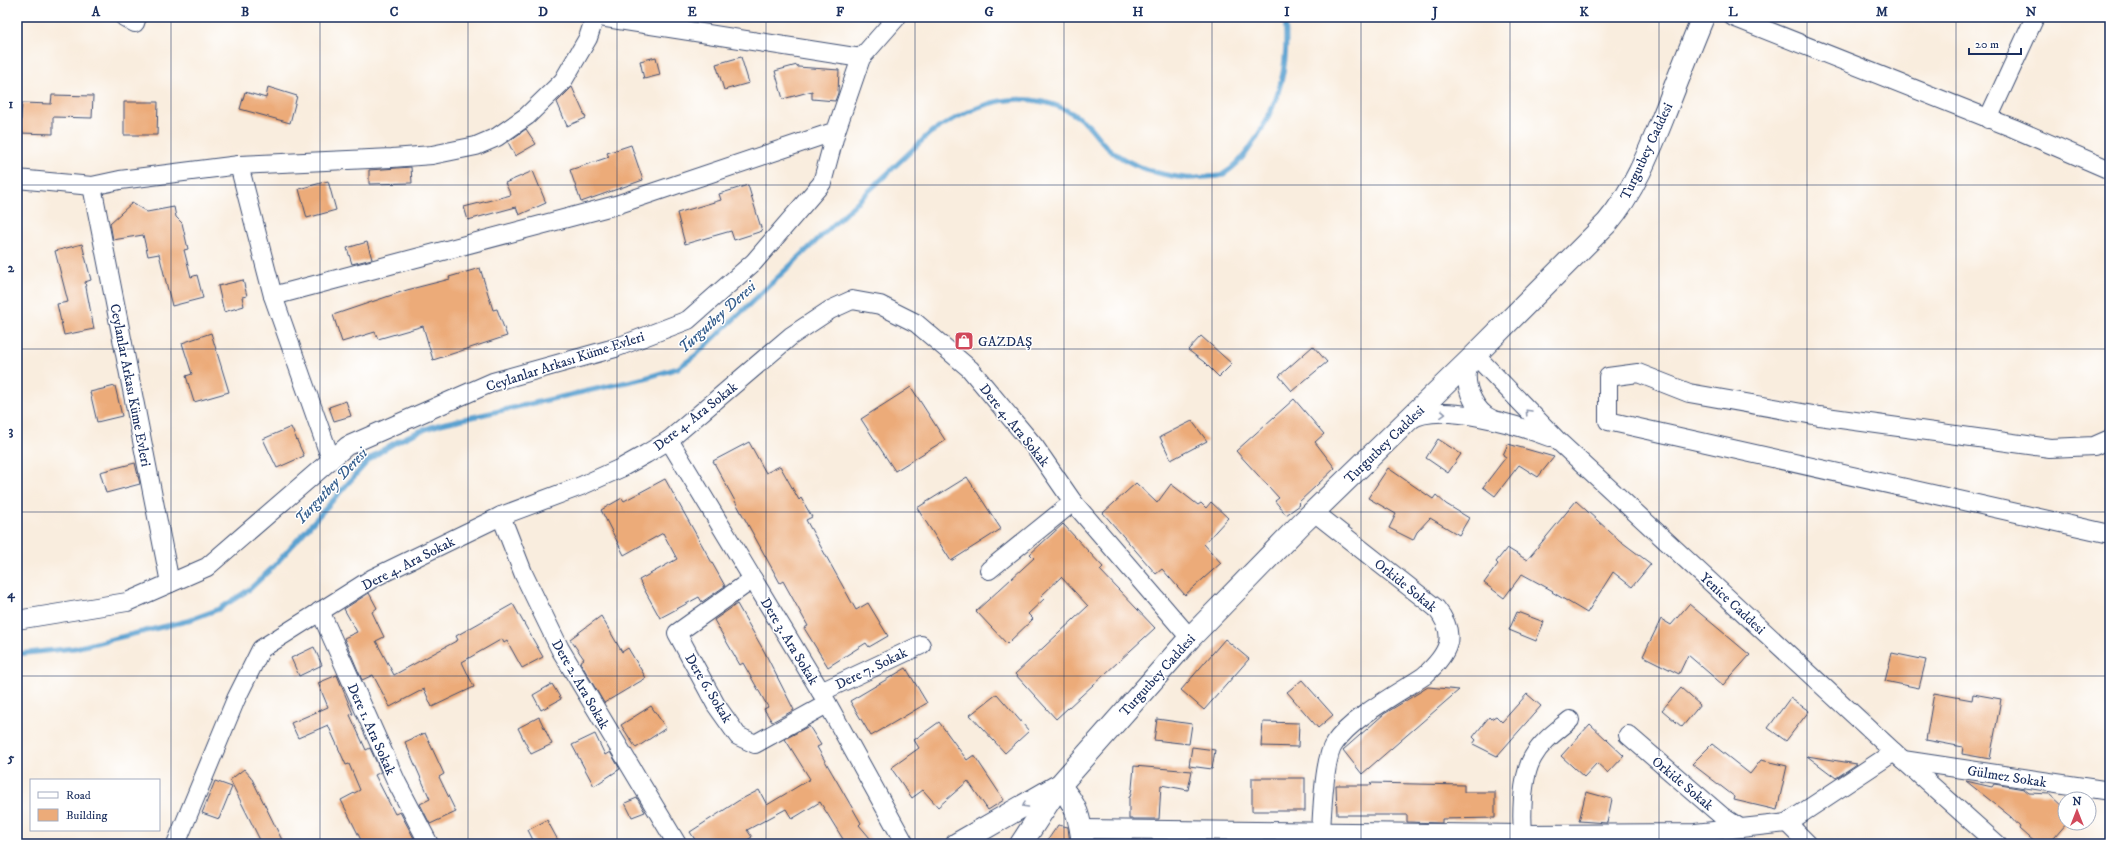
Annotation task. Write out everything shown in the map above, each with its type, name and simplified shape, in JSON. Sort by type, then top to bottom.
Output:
[{"type":"main road","name":"Turgutbey Caddesi","points":[[1021,844],[1059,786],[1190,638],[1314,512],[1475,355],[1607,223],[1621,206],[1632,189],[1655,138],[1703,17]]},
{"type":"main road","points":[[958,844],[1059,786],[1073,802],[1082,837]]},
{"type":"street","points":[[124,17],[135,22],[137,17]]},
{"type":"street","points":[[17,179],[92,186],[120,180],[239,165],[392,158],[445,153],[476,146],[497,137],[527,116],[558,86],[577,59],[595,17]]},
{"type":"street","points":[[600,17],[861,58]]},
{"type":"street","name":"Ceylanlar Arkası Küme Evleri","points":[[17,620],[127,602],[207,567],[347,446],[493,382],[615,348],[688,320],[754,262],[822,183],[836,131],[861,58],[897,17]]},
{"type":"street","points":[[1733,17],[1988,119],[2110,170]]},
{"type":"street","points":[[1988,119],[2035,17]]},
{"type":"street","points":[[273,296],[616,205],[836,131]]},
{"type":"street","points":[[239,165],[273,296],[331,460]]},
{"type":"street","name":"Ceylanlar Arkası Küme Evleri","points":[[92,186],[170,583]]},
{"type":"street","name":"Dere 4. Ara Sokak","points":[[176,844],[236,699],[261,649],[373,578],[501,516],[581,486],[621,468],[669,440],[791,336],[830,310],[852,300],[880,305],[916,323],[970,369],[1035,447],[1073,502],[1190,638]]},
{"type":"street","points":[[1475,355],[1467,372],[1468,386],[1479,410],[1487,417],[1492,419]]},
{"type":"street","name":"Yenice Caddesi","points":[[1475,355],[1556,439],[1899,756],[1997,844]]},
{"type":"street","points":[[2110,439],[2094,446],[2050,448],[1819,416],[1704,396],[1689,393],[1638,373],[1608,377],[1608,421],[2110,534]]},
{"type":"street","points":[[1406,422],[1420,414],[1433,413],[1492,419],[1528,428],[1556,439]]},
{"type":"street","name":"Dere 3. Ara Sokak","points":[[669,440],[824,698],[905,844]]},
{"type":"street","points":[[989,570],[1073,502]]},
{"type":"street","name":"Orkide Sokak","points":[[1314,512],[1436,608],[1446,619],[1449,634],[1448,647],[1434,666],[1424,676],[1352,724],[1333,745],[1325,779],[1321,832]]},
{"type":"street","name":"Dere 2. Ara Sokak","points":[[501,516],[524,575],[560,649],[677,844]]},
{"type":"street","name":"Dere 6. Sokak","points":[[753,579],[677,632],[716,705],[738,736],[755,744],[824,698]]},
{"type":"street","name":"Dere 1. Ara Sokak","points":[[320,611],[397,783],[429,844]]},
{"type":"street","name":"Dere 7. Sokak","points":[[824,698],[921,644]]},
{"type":"street","points":[[1523,839],[1524,783],[1532,758],[1545,741],[1570,720]]},
{"type":"street","name":"Orkide Sokak","points":[[1628,735],[1717,812],[1740,828]]},
{"type":"street","points":[[1082,837],[1321,832],[1523,839],[1695,839],[1740,828],[1787,823],[1899,756]]},
{"type":"street","name":"Gülmez Sokak","points":[[1899,756],[2110,792]]},
{"type":"street","points":[[1787,823],[1808,844]]},
{"type":"building","points":[[656,57],[660,75],[644,79],[640,61]]},
{"type":"building","points":[[741,57],[749,83],[724,90],[716,64]]},
{"type":"building","points":[[797,65],[798,67],[839,70],[838,93],[835,101],[812,99],[812,91],[783,99],[775,71]]},
{"type":"building","points":[[268,87],[297,96],[290,123],[240,109],[245,92],[266,98]]},
{"type":"building","points":[[572,87],[586,118],[567,126],[557,102]]},
{"type":"building","points":[[52,95],[93,96],[92,118],[53,117],[53,134],[20,133],[22,103],[51,104]]},
{"type":"building","points":[[124,102],[158,102],[157,135],[124,135]]},
{"type":"building","points":[[526,129],[536,144],[515,156],[508,142]]},
{"type":"building","points":[[631,145],[643,180],[581,202],[570,170],[609,157],[607,153]]},
{"type":"building","points":[[411,167],[412,183],[369,184],[369,170]]},
{"type":"building","points":[[533,171],[546,203],[519,215],[516,207],[468,220],[464,207],[511,195],[505,183]]},
{"type":"building","points":[[328,181],[336,210],[307,218],[299,189]]},
{"type":"building","points":[[748,185],[762,231],[734,240],[731,231],[685,244],[677,213],[721,200],[719,194]]},
{"type":"building","points":[[132,203],[147,212],[174,207],[176,217],[182,223],[188,249],[184,250],[191,277],[197,275],[203,298],[172,306],[159,254],[148,256],[143,235],[113,240],[110,223]]},
{"type":"building","points":[[367,242],[372,259],[352,264],[347,248]]},
{"type":"building","points":[[82,244],[91,280],[85,282],[94,329],[64,335],[57,304],[68,302],[55,251]]},
{"type":"building","points":[[480,268],[493,310],[497,309],[507,336],[433,360],[423,326],[378,339],[375,332],[342,342],[333,315],[407,290],[450,279],[449,277]]},
{"type":"building","points":[[243,280],[247,296],[242,297],[244,306],[224,312],[218,286]]},
{"type":"building","points":[[211,333],[229,392],[194,402],[186,376],[192,374],[182,343]]},
{"type":"building","points":[[1201,336],[1232,364],[1219,377],[1204,362],[1188,350]]},
{"type":"building","points":[[1313,346],[1327,362],[1292,391],[1279,376]]},
{"type":"building","points":[[115,386],[122,416],[97,422],[90,392]]},
{"type":"building","points":[[911,387],[945,440],[895,471],[861,419]]},
{"type":"building","points":[[1294,399],[1324,434],[1315,442],[1335,468],[1298,503],[1300,505],[1286,515],[1275,501],[1279,498],[1236,451]]},
{"type":"building","points":[[346,401],[351,416],[334,421],[329,407]]},
{"type":"building","points":[[1192,421],[1207,441],[1171,460],[1160,437]]},
{"type":"building","points":[[291,427],[304,456],[277,468],[263,439]]},
{"type":"building","points":[[1438,439],[1461,454],[1448,473],[1426,458]]},
{"type":"building","points":[[749,442],[766,473],[780,466],[799,500],[801,498],[812,517],[806,520],[856,610],[868,603],[888,636],[869,647],[866,643],[828,667],[804,628],[808,626],[783,581],[780,583],[713,461]]},
{"type":"building","points":[[1508,444],[1554,457],[1538,477],[1519,465],[1495,496],[1483,487],[1506,457],[1503,455]]},
{"type":"building","points":[[135,463],[140,484],[106,493],[100,472]]},
{"type":"building","points":[[1388,468],[1433,499],[1436,495],[1446,504],[1469,518],[1459,535],[1430,518],[1417,532],[1413,540],[1389,528],[1396,514],[1368,498]]},
{"type":"building","points":[[967,477],[1001,529],[951,561],[917,508]]},
{"type":"building","points":[[665,479],[725,586],[702,602],[699,597],[660,618],[639,580],[677,559],[663,533],[624,555],[601,510],[622,498],[624,501]]},
{"type":"building","points":[[1136,483],[1157,503],[1171,484],[1198,505],[1201,503],[1206,508],[1211,502],[1228,518],[1204,544],[1221,563],[1185,595],[1162,569],[1156,574],[1103,513]]},
{"type":"building","points":[[1576,501],[1619,540],[1651,564],[1632,587],[1613,572],[1587,613],[1552,592],[1553,591],[1522,574],[1504,598],[1484,583],[1498,564],[1496,562],[1507,548],[1527,560]]},
{"type":"building","points":[[1063,524],[1103,567],[1100,570],[1155,628],[1056,719],[1015,674],[1088,606],[1061,577],[1041,596],[1044,599],[1028,614],[1033,619],[1007,644],[976,611],[1034,558],[1030,554]]},
{"type":"building","points":[[369,593],[377,608],[372,612],[384,637],[376,641],[394,675],[458,640],[456,636],[513,604],[543,657],[522,668],[507,641],[504,643],[502,639],[462,662],[474,687],[432,707],[424,689],[390,707],[373,675],[362,680],[344,638],[357,632],[344,609]]},
{"type":"building","points":[[737,604],[764,651],[794,710],[772,722],[764,709],[768,707],[743,663],[740,665],[714,620]]},
{"type":"building","points":[[1689,604],[1750,655],[1723,685],[1688,655],[1679,674],[1643,656],[1661,619],[1671,625]]},
{"type":"building","points":[[1517,612],[1544,622],[1536,641],[1509,630]]},
{"type":"building","points":[[601,616],[622,652],[628,648],[646,678],[604,703],[580,662],[584,659],[570,639]]},
{"type":"building","points":[[1225,639],[1249,659],[1204,710],[1181,690]]},
{"type":"building","points":[[314,647],[322,665],[299,676],[291,658]]},
{"type":"building","points":[[1892,653],[1926,660],[1919,688],[1885,681]]},
{"type":"building","points":[[906,668],[927,703],[871,736],[850,701]]},
{"type":"building","points":[[337,675],[353,714],[350,715],[366,750],[370,748],[381,772],[375,775],[395,814],[400,812],[417,844],[363,844],[341,800],[360,790],[349,764],[346,765],[328,725],[298,738],[291,723],[328,707],[318,683]]},
{"type":"building","points":[[1302,680],[1333,715],[1318,728],[1287,692]]},
{"type":"building","points":[[552,684],[561,699],[541,710],[533,695]]},
{"type":"building","points":[[1428,687],[1459,690],[1362,774],[1343,750],[1384,714]]},
{"type":"building","points":[[1681,688],[1700,705],[1682,727],[1662,710]]},
{"type":"building","points":[[1934,693],[1972,700],[1973,694],[2001,699],[1990,759],[1962,754],[1963,747],[1926,740]]},
{"type":"building","points":[[997,694],[1029,731],[1005,753],[970,715]]},
{"type":"building","points":[[1527,694],[1541,706],[1497,756],[1473,744],[1476,740],[1473,737],[1489,717],[1491,719],[1496,716],[1502,722]]},
{"type":"building","points":[[1790,698],[1809,711],[1786,741],[1768,728]]},
{"type":"building","points":[[651,706],[666,728],[636,748],[621,725]]},
{"type":"building","points":[[539,717],[552,744],[531,754],[518,728]]},
{"type":"building","points":[[1157,719],[1192,724],[1189,744],[1154,740]]},
{"type":"building","points":[[939,722],[967,760],[974,755],[1004,800],[988,810],[968,781],[938,807],[923,790],[912,798],[891,768],[919,748],[914,740]]},
{"type":"building","points":[[1263,722],[1299,723],[1298,747],[1261,746]]},
{"type":"building","points":[[1590,724],[1624,756],[1608,773],[1597,763],[1584,777],[1561,756]]},
{"type":"building","points":[[809,726],[821,745],[817,747],[861,823],[859,825],[875,844],[846,844],[820,802],[792,819],[786,809],[747,830],[752,837],[741,844],[698,844],[690,832],[738,801],[759,790],[767,805],[810,779],[785,739]]},
{"type":"building","points":[[425,733],[444,774],[439,777],[456,812],[430,824],[420,804],[430,799],[405,742]]},
{"type":"building","points":[[595,734],[605,755],[610,752],[620,769],[594,786],[572,745]]},
{"type":"building","points":[[1712,744],[1750,774],[1761,760],[1787,766],[1777,810],[1734,800],[1735,797],[1692,764]]},
{"type":"building","points":[[1192,747],[1215,750],[1212,769],[1189,766]]},
{"type":"building","points":[[1807,756],[1857,764],[1836,778]]},
{"type":"building","points":[[1134,766],[1192,771],[1188,790],[1161,785],[1159,819],[1129,819],[1129,797],[1132,788]]},
{"type":"building","points":[[244,769],[251,777],[284,844],[262,844],[230,780]]},
{"type":"building","points":[[1252,778],[1305,778],[1305,811],[1252,811]]},
{"type":"building","points":[[215,781],[232,787],[219,819],[202,813]]},
{"type":"building","points":[[1966,781],[1992,787],[1994,784],[2024,789],[2029,793],[2050,794],[2057,801],[2057,831],[2060,831],[2049,844],[2036,844],[2019,829],[2020,827],[2011,817]]},
{"type":"building","points":[[1370,783],[1464,785],[1464,792],[1495,792],[1495,818],[1442,819],[1442,823],[1407,822],[1407,815],[1337,815],[1336,785],[1372,785]]},
{"type":"building","points":[[1586,792],[1612,799],[1607,823],[1579,821]]},
{"type":"building","points":[[637,798],[645,812],[632,817],[625,803]]},
{"type":"building","points":[[547,820],[560,844],[535,844],[528,830]]},
{"type":"building","points":[[1058,825],[1068,827],[1070,844],[1045,844]]},
{"type":"building","points":[[1127,840],[1156,840],[1156,844],[1126,844]]},
{"type":"waterway","name":"Turgutbey Deresi","points":[[17,654],[75,648],[187,621],[219,609],[250,589],[273,567],[368,461],[394,443],[412,434],[441,424],[645,378],[678,368],[696,355],[930,133],[970,111],[997,102],[1012,100],[1027,100],[1049,103],[1067,110],[1078,117],[1088,125],[1108,148],[1125,160],[1145,169],[1176,177],[1191,178],[1222,175],[1241,159],[1255,140],[1264,125],[1277,96],[1286,50],[1285,17]]},
{"type":"place","name":"GAZDAŞ","points":[[964,341]]}]
